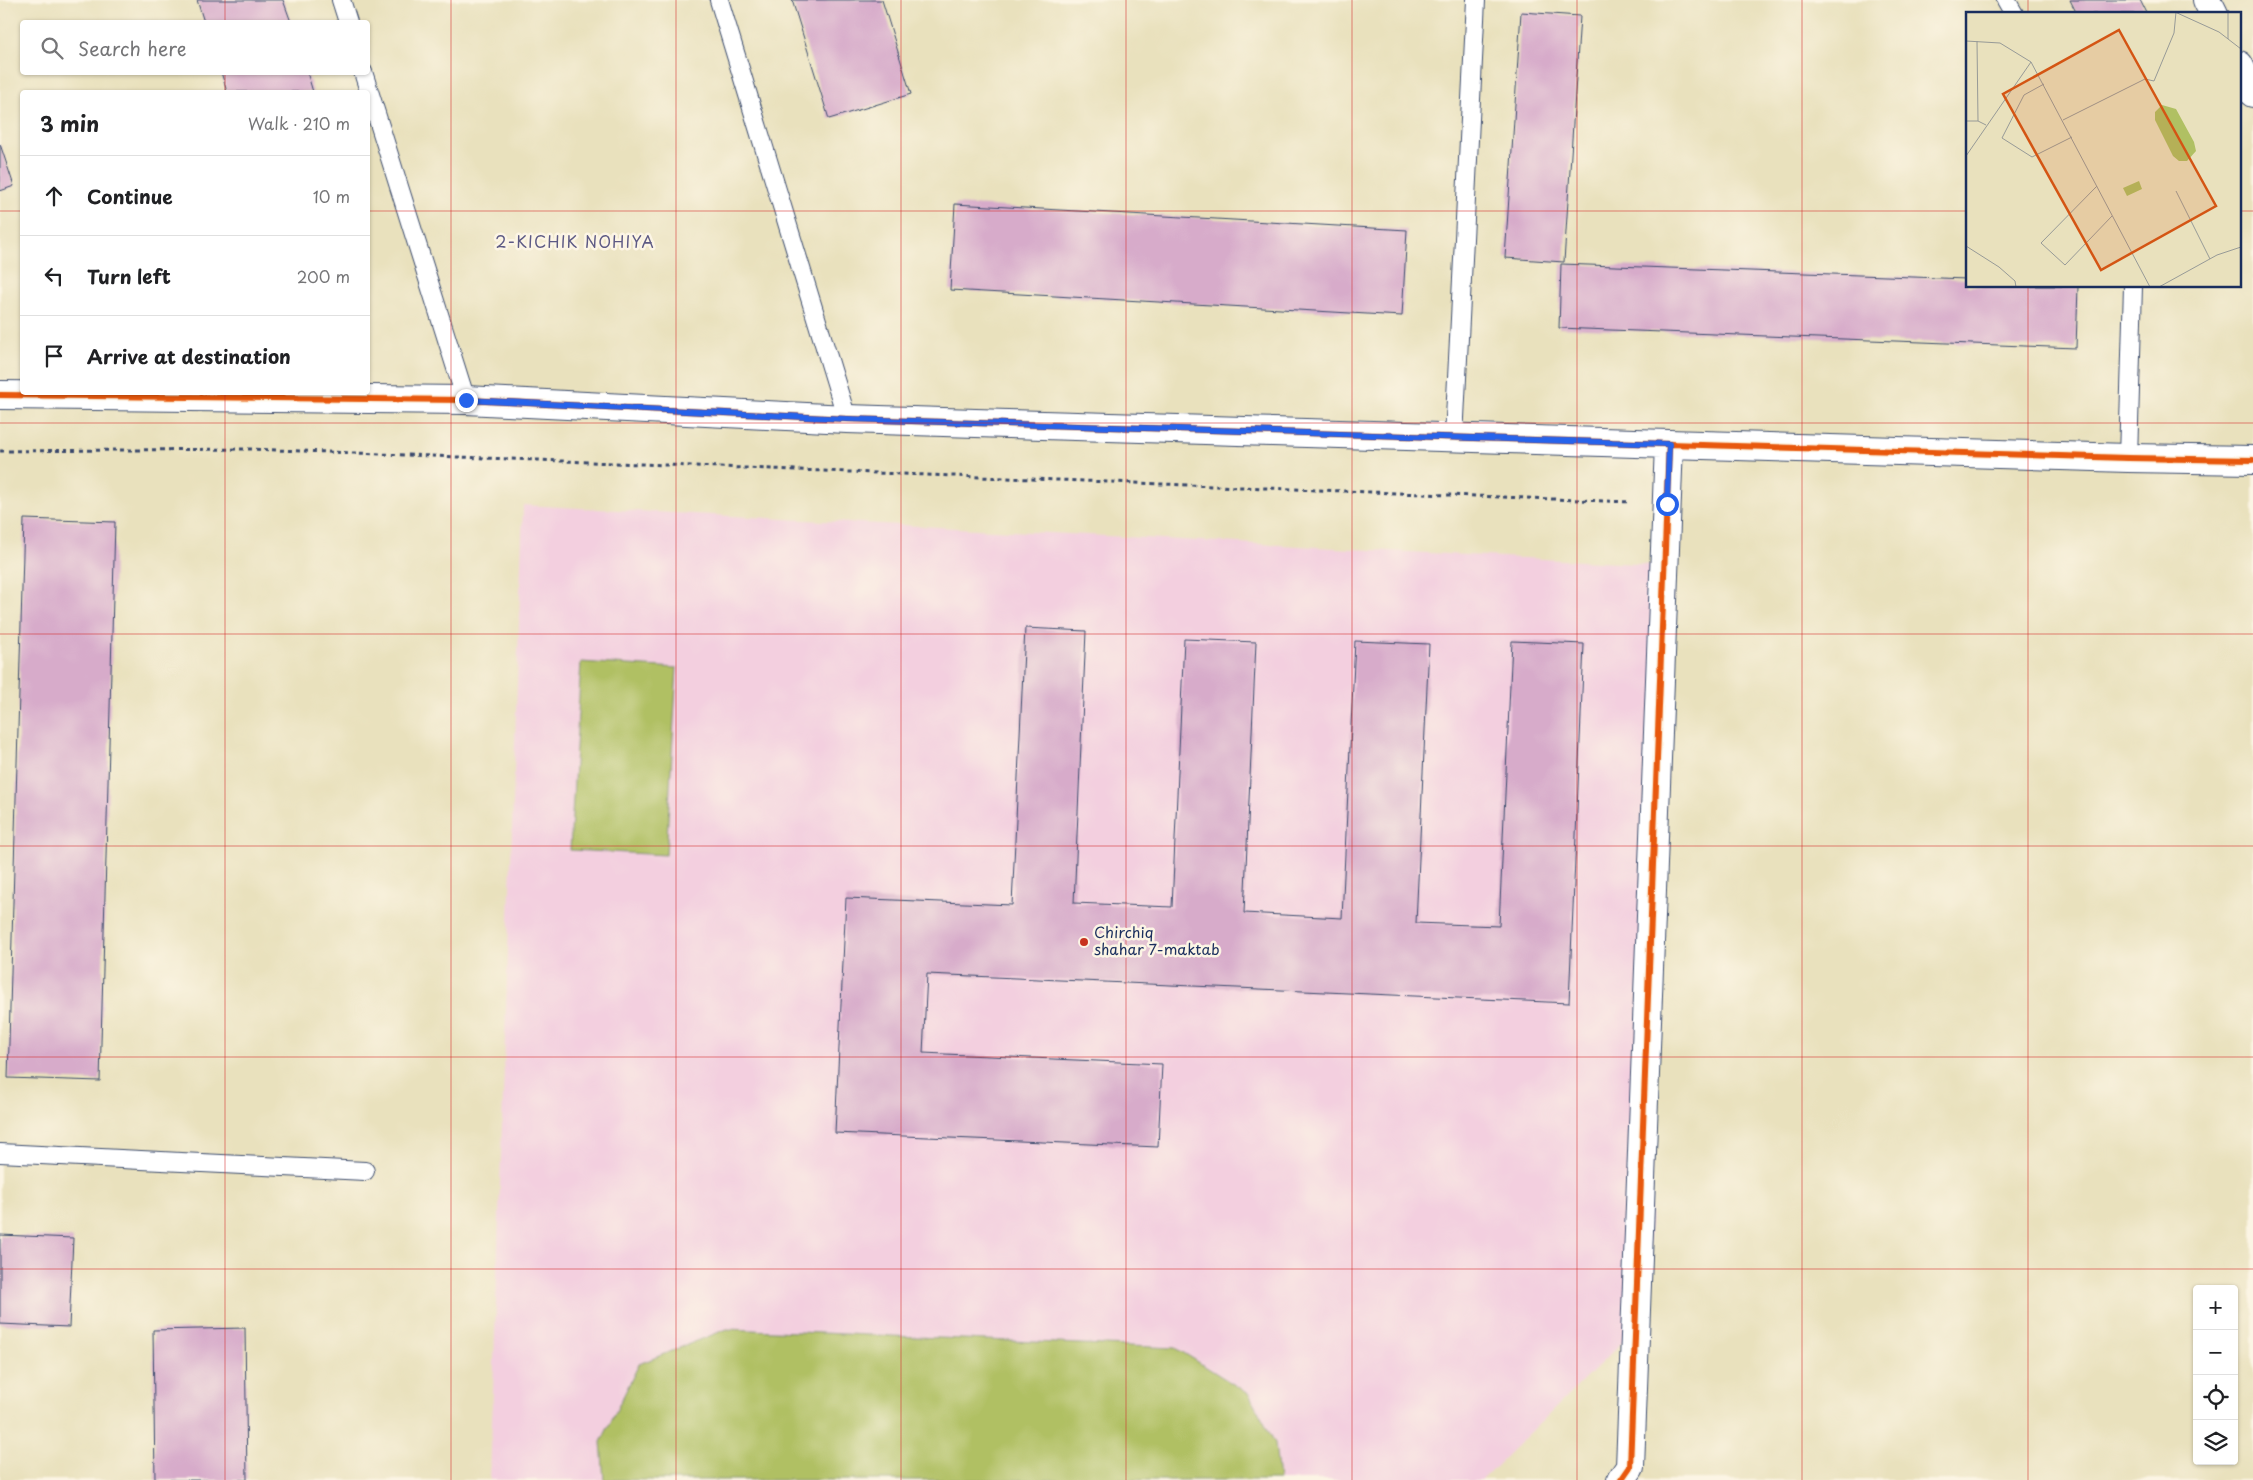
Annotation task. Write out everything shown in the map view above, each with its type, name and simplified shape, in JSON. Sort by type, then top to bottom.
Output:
[{"type":"street","points":[[2207,0],[2213,12]]},
{"type":"street","points":[[2240,67],[2253,93]]},
{"type":"street","points":[[0,395],[466,400],[847,419],[2128,458],[2253,460]]},
{"type":"street","points":[[1621,1480],[1630,1467],[1669,444]]},
{"type":"lane","points":[[341,0],[347,20]]},
{"type":"lane","points":[[719,0],[847,419]]},
{"type":"lane","points":[[1454,438],[1476,0]]},
{"type":"lane","points":[[2006,0],[2013,12]]},
{"type":"lane","points":[[365,75],[370,90]]},
{"type":"lane","points":[[370,91],[466,400]]},
{"type":"lane","points":[[2128,458],[2133,288]]},
{"type":"lane","points":[[0,1153],[364,1171]]},
{"type":"path","points":[[0,450],[250,449],[1667,504]]},
{"type":"shaded area","name":"Chirchiq shahar 7-maktab","points":[[523,505],[1674,566],[1647,1318],[1482,1480],[490,1480]]},
{"type":"green space","points":[[581,662],[677,668],[666,855],[570,850]]},
{"type":"green space","points":[[727,1329],[1176,1348],[1249,1394],[1275,1443],[1279,1480],[604,1480],[601,1442],[639,1364]]},
{"type":"building","points":[[197,0],[283,0],[290,20],[203,20]]},
{"type":"building","points":[[792,0],[882,0],[911,94],[829,119]]},
{"type":"building","points":[[2070,0],[2140,0],[2146,12],[2076,12]]},
{"type":"building","points":[[1521,12],[1580,16],[1564,262],[1505,258]]},
{"type":"building","points":[[222,75],[308,75],[312,90],[226,90]]},
{"type":"building","points":[[0,144],[14,186],[0,191]]},
{"type":"building","points":[[955,204],[1407,230],[1402,316],[950,290]]},
{"type":"building","points":[[1561,264],[1966,279],[1966,288],[2078,288],[2076,348],[1559,328]]},
{"type":"building","points":[[24,519],[115,522],[100,1081],[8,1078]]},
{"type":"building","points":[[1025,628],[1086,631],[1074,903],[1172,907],[1184,639],[1256,642],[1244,913],[1342,918],[1355,641],[1429,644],[1416,923],[1499,926],[1512,641],[1584,644],[1569,1003],[927,974],[923,1053],[1162,1064],[1158,1147],[835,1133],[846,898],[1012,905]]},
{"type":"building","points":[[0,1235],[73,1238],[69,1327],[0,1324]]},
{"type":"building","points":[[245,1328],[247,1480],[155,1480],[153,1330]]},
{"type":"cycle path","points":[[0,395],[466,400],[847,419],[2128,458],[2253,460]]},
{"type":"cycle path","points":[[1621,1480],[1630,1467],[1669,444]]},
{"type":"place","name":"Chirchiq shahar 7-maktab","points":[[1084,942]]},
{"type":"district","name":"2-KICHIK NOHIYA","points":[[575,242]]},
{"type":"route","points":[[466,400],[847,419],[1669,444],[1667,504]]}]
